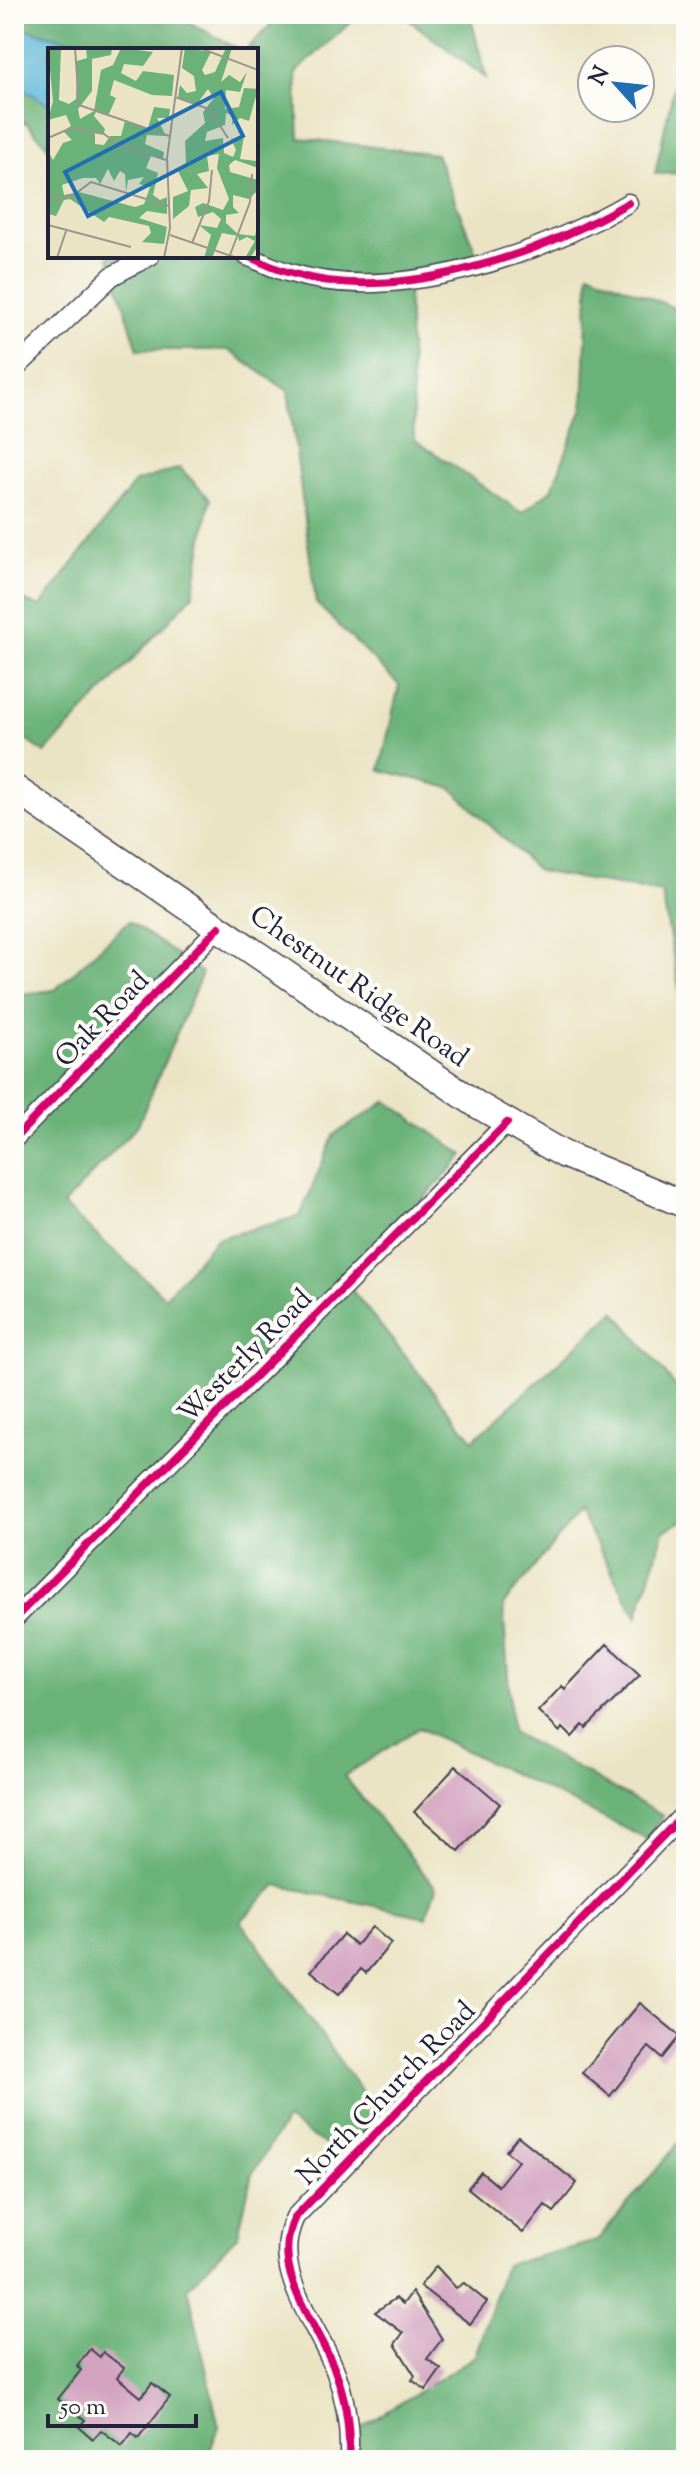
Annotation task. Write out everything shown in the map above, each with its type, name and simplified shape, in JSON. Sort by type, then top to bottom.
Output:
[{"type":"main road","name":"Chestnut Ridge Road","points":[[14,788],[507,1123],[575,1159],[686,1205]]},
{"type":"street","points":[[252,258],[288,273],[325,279],[362,282],[432,275],[502,261],[543,247],[628,203]]},
{"type":"street","points":[[14,370],[112,276],[146,258]]},
{"type":"street","name":"Oak Road","points":[[14,1139],[219,927]]},
{"type":"street","name":"Westerly Road","points":[[14,1619],[507,1123]]},
{"type":"street","name":"North Church Road","points":[[349,2460],[345,2410],[337,2374],[287,2266],[287,2234],[295,2217],[686,1812]]},
{"type":"green space","points":[[14,14],[174,14],[236,48],[48,48],[48,147],[27,123],[14,121]]},
{"type":"green space","points":[[281,14],[360,14],[296,72],[299,138],[436,154],[479,260],[407,271],[414,439],[522,513],[552,489],[583,408],[589,272],[686,313],[686,1027],[662,893],[538,871],[451,788],[380,770],[399,685],[316,603],[288,391],[228,350],[138,350],[110,258],[258,258],[258,48],[248,48]]},
{"type":"green space","points":[[401,14],[470,14],[486,78]]},
{"type":"green space","points":[[686,29],[686,173],[655,174]]},
{"type":"green space","points":[[180,468],[210,499],[193,595],[45,753],[14,731],[14,596],[40,607],[135,482]]},
{"type":"green space","points":[[129,921],[202,973],[138,1125],[63,1205],[165,1297],[216,1239],[300,1216],[334,1135],[387,1101],[464,1155],[346,1283],[473,1440],[615,1311],[686,1399],[686,1519],[664,1531],[637,1618],[579,1512],[503,1605],[512,1732],[663,1816],[647,1839],[419,1728],[344,1776],[436,1888],[426,1917],[277,1885],[241,1921],[380,2118],[344,2156],[286,2120],[252,2174],[238,2235],[188,2287],[219,2428],[206,2460],[14,2460],[14,995],[55,990]]},
{"type":"green space","points":[[686,2134],[686,2460],[340,2460],[347,2437],[475,2356],[505,2265],[597,2241]]},
{"type":"water","points":[[14,26],[96,48],[48,48],[48,104],[14,84]]},
{"type":"building","points":[[607,1644],[640,1675],[586,1728],[583,1725],[572,1737],[563,1728],[560,1732],[538,1711],[562,1686],[565,1689]]},
{"type":"building","points":[[456,1766],[500,1804],[459,1851],[414,1812]]},
{"type":"building","points":[[372,1927],[391,1943],[366,1973],[361,1969],[339,1994],[311,1971],[343,1934],[356,1945]]},
{"type":"building","points":[[640,2003],[680,2036],[662,2058],[649,2047],[610,2096],[582,2073]]},
{"type":"building","points":[[518,2136],[577,2183],[554,2212],[545,2205],[523,2233],[468,2188],[481,2172],[498,2186],[518,2161],[506,2151]]},
{"type":"building","points":[[436,2266],[456,2288],[464,2283],[487,2302],[470,2324],[420,2286]]},
{"type":"building","points":[[412,2292],[442,2339],[427,2359],[441,2369],[426,2390],[412,2380],[415,2376],[395,2344],[403,2333],[375,2312],[396,2298],[403,2304]]},
{"type":"building","points":[[90,2349],[100,2357],[103,2352],[124,2368],[117,2377],[141,2397],[152,2383],[170,2397],[138,2438],[132,2433],[122,2446],[101,2430],[93,2439],[79,2427],[85,2420],[58,2399],[81,2370],[77,2366]]},
{"type":"cycle path","points":[[252,258],[287,272],[328,281],[372,283],[417,279],[508,257],[551,241],[628,203]]},
{"type":"cycle path","points":[[14,1139],[219,927]]},
{"type":"cycle path","points":[[14,1619],[507,1123]]},
{"type":"cycle path","points":[[349,2460],[347,2416],[339,2383],[291,2277],[287,2258],[288,2237],[295,2217],[686,1812]]}]
